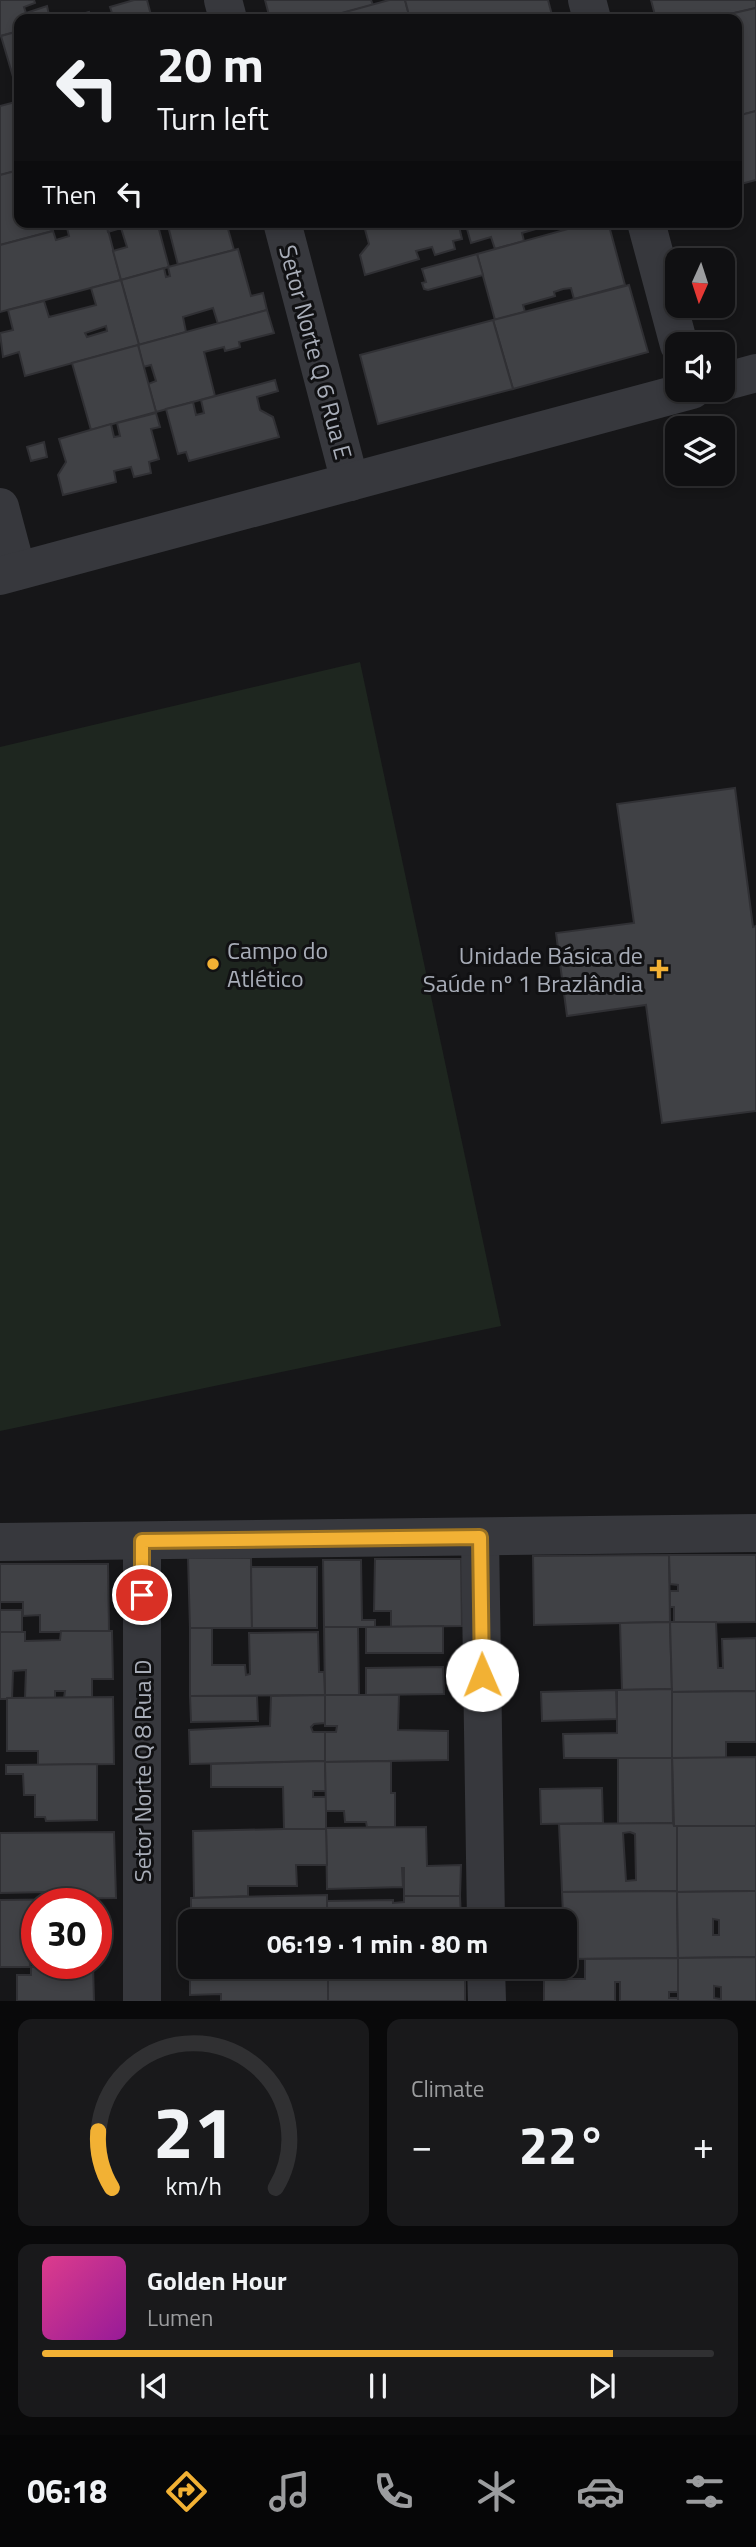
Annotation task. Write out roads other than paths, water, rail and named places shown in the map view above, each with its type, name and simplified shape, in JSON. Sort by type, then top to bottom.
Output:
[{"type":"street","name":"Setor Norte Q 6 Rua E","points":[[284,228],[350,482]]},
{"type":"street","points":[[648,228],[676,332]]},
{"type":"street","points":[[735,379],[756,373]]},
{"type":"street","points":[[0,507],[9,573],[665,397]]},
{"type":"street","points":[[0,1542],[756,1533]]},
{"type":"street","points":[[480,1537],[486,1909]]},
{"type":"street","name":"Setor Norte Q 8 Rua D","points":[[142,1541],[142,2001]]},
{"type":"street","points":[[486,1979],[487,2001]]},
{"type":"place","name":"Campo do Atlético","points":[[213,964]]},
{"type":"place","name":"Unidade Básica de Saúde nº 1 Brazlândia","points":[[659,969]]}]
